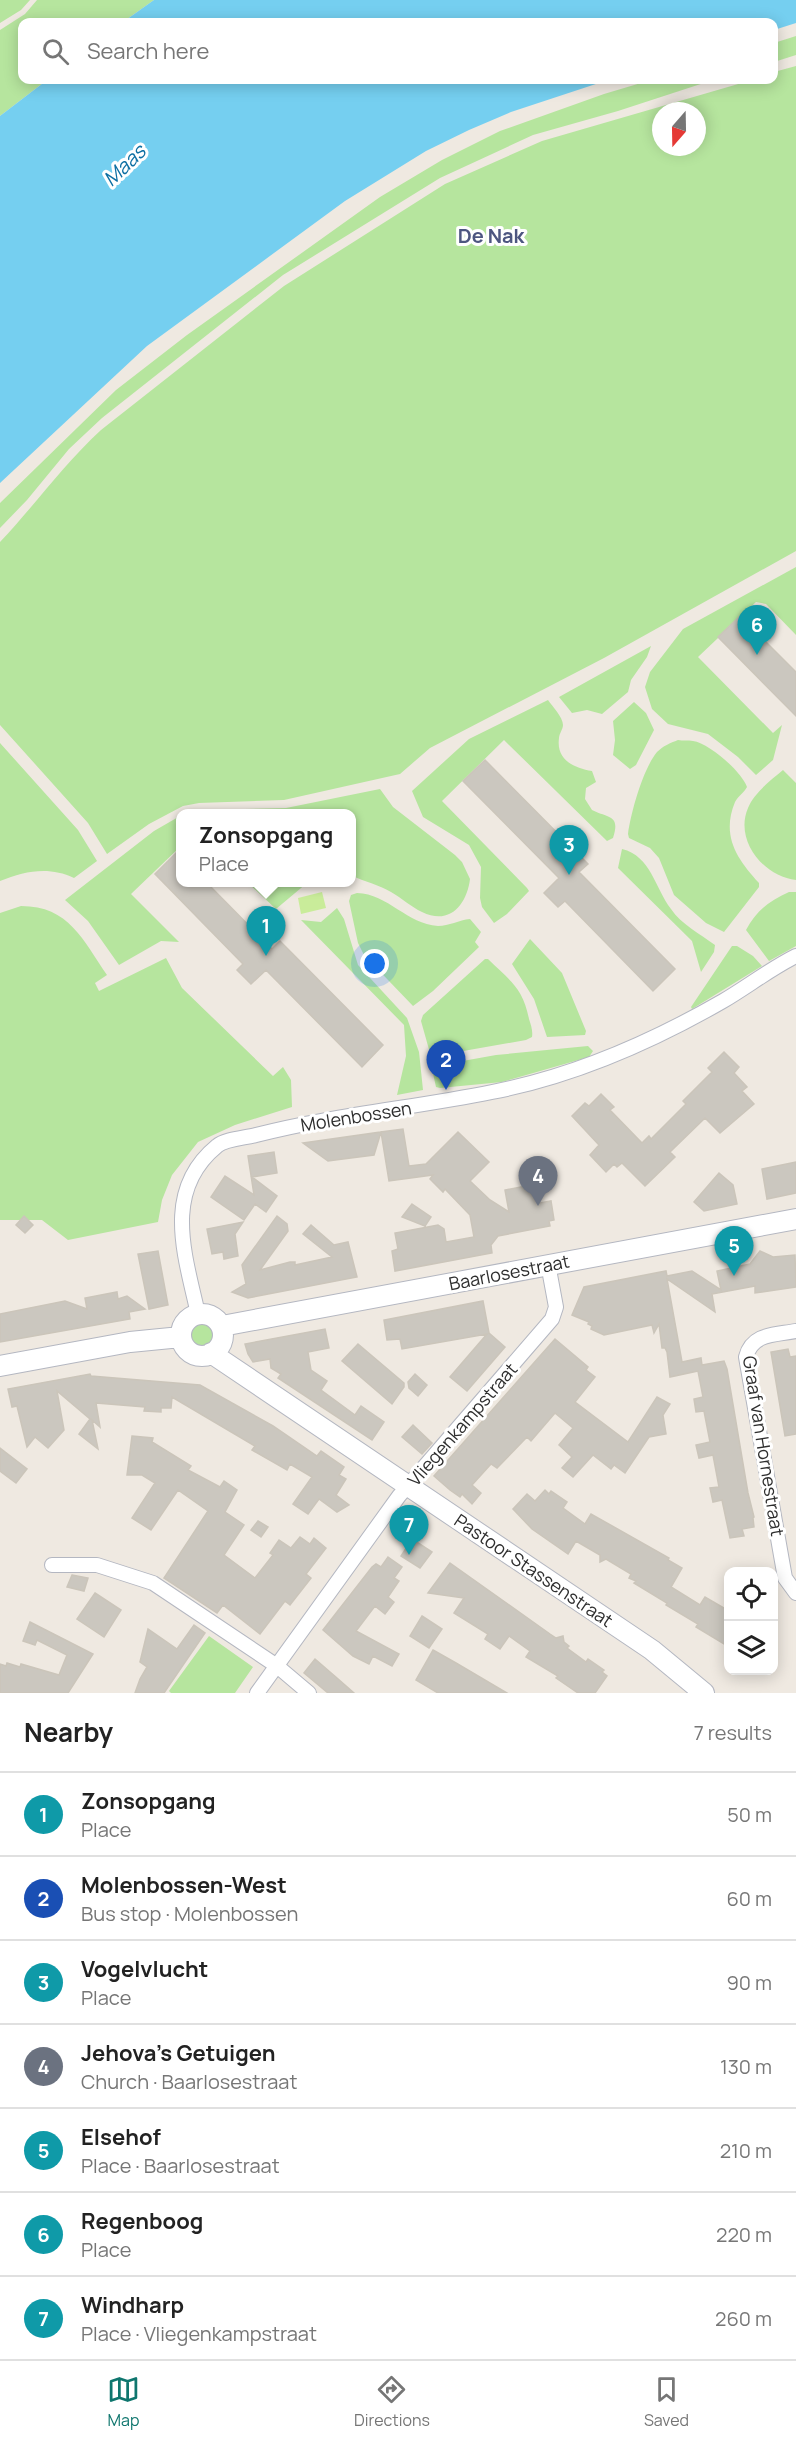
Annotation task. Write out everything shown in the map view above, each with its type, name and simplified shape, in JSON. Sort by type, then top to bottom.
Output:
[{"type":"street","name":"Molenbossen","points":[[198,1314],[180,1227],[184,1192],[196,1170],[218,1144],[306,1122],[494,1092],[605,1060],[634,1049],[681,1025],[795,960]]},
{"type":"street","name":"Baarlosestraat","points":[[222,1326],[796,1219]]},
{"type":"street","name":"Vliegenkampstraat","points":[[257,1693],[408,1485],[552,1319],[556,1307],[548,1264]]},
{"type":"street","points":[[198,1314],[211,1316],[222,1326],[222,1342],[212,1353],[205,1355],[192,1353],[183,1343],[184,1324],[198,1314]]},
{"type":"street","name":"Graaf van Hornestraat","points":[[796,1331],[759,1338],[749,1346],[746,1357],[785,1578],[796,1593]]},
{"type":"street","points":[[0,1366],[130,1342],[182,1337]]},
{"type":"street","name":"Pastoor Stassenstraat","points":[[212,1353],[652,1650],[704,1693]]},
{"type":"street","points":[[52,1564],[97,1565],[153,1583],[277,1666],[309,1693]]},
{"type":"green space","points":[[0,0],[30,0],[21,10],[0,23]]},
{"type":"green space","points":[[37,0],[154,0],[129,18],[19,18]]},
{"type":"green space","points":[[18,18],[18,84],[42,84],[0,116],[0,30]]},
{"type":"green space","points":[[796,36],[796,55],[778,61],[778,42]]},
{"type":"green space","points":[[796,66],[796,551],[604,658],[430,748],[400,774],[284,800],[199,803],[183,806],[149,824],[107,854],[88,823],[0,725],[0,542],[101,430],[284,286],[445,184],[542,141],[652,109],[652,156],[706,156],[706,102],[676,102],[738,84],[778,84],[778,71]]},
{"type":"green space","points":[[638,84],[701,84],[533,135],[440,178],[283,275],[102,418],[69,449],[27,500],[0,528],[0,503],[116,390],[187,335],[380,197],[442,160],[500,131]]},
{"type":"green space","points":[[796,567],[796,635],[766,604],[756,602],[698,657],[773,733],[782,725],[773,760],[756,775],[738,757],[708,734],[668,724],[652,709],[645,687],[650,672],[683,629]]},
{"type":"green space","points":[[651,646],[647,657],[631,680],[628,692],[602,714],[587,710],[572,713],[559,697]]},
{"type":"green space","points":[[548,700],[563,722],[559,738],[560,752],[573,765],[592,771],[596,782],[586,788],[585,799],[592,810],[614,821],[615,830],[613,838],[607,841],[504,740],[442,801],[529,891],[507,914],[494,923],[482,907],[481,867],[469,845],[423,817],[412,791],[469,739]]},
{"type":"green space","points":[[634,702],[646,713],[654,730],[636,765],[630,769],[613,755],[615,740],[613,721]]},
{"type":"green space","points":[[678,740],[700,743],[716,752],[732,766],[747,787],[735,802],[731,814],[731,836],[738,856],[759,883],[759,887],[724,932],[706,923],[674,895],[659,858],[650,848],[629,838],[628,834],[638,791],[647,769],[657,752]]},
{"type":"green space","points":[[0,743],[78,830],[97,861],[74,878],[55,872],[37,871],[0,881]]},
{"type":"green space","points":[[783,770],[796,783],[796,880],[773,872],[763,864],[755,855],[745,832],[748,808],[754,797]]},
{"type":"green space","points":[[380,789],[393,807],[462,862],[470,879],[465,897],[461,904],[449,914],[432,916],[414,908],[395,894],[356,878],[356,809],[243,809],[286,808]]},
{"type":"green space","points":[[176,818],[176,851],[131,894],[179,942],[161,941],[119,965],[88,921],[65,900],[154,831]]},
{"type":"green space","points":[[622,849],[640,858],[675,914],[715,945],[714,952],[701,972],[692,941],[618,868]]},
{"type":"green space","points":[[252,887],[302,887],[276,909]]},
{"type":"green space","points":[[322,892],[326,908],[301,914],[298,898]]},
{"type":"green space","points":[[789,892],[796,892],[796,946],[769,961],[746,930],[764,907]]},
{"type":"green space","points":[[357,893],[378,898],[427,924],[442,926],[470,919],[481,932],[475,942],[479,947],[433,991],[413,1006],[364,955],[358,943],[349,901],[351,895]]},
{"type":"green space","points":[[21,906],[51,912],[73,927],[107,975],[95,983],[99,991],[166,958],[182,988],[273,1076],[283,1067],[291,1080],[292,1107],[235,1125],[198,1142],[172,1175],[162,1200],[158,1222],[68,1240],[42,1220],[0,1220],[0,913]]},
{"type":"green space","points":[[337,908],[344,919],[358,965],[407,1018],[419,1052],[423,1090],[397,1095],[406,1056],[404,1025],[301,920],[321,922]]},
{"type":"green space","points":[[530,939],[562,973],[586,1031],[585,1035],[547,1037],[534,999],[512,964]]},
{"type":"green space","points":[[732,946],[737,946],[753,956],[762,966],[692,1009],[691,1007]]},
{"type":"green space","points":[[485,959],[488,959],[519,991],[532,1028],[532,1037],[435,1056],[430,1053],[421,1021],[423,1015]]},
{"type":"green space","points":[[588,1046],[593,1051],[589,1057],[502,1082],[440,1088],[436,1087],[432,1069],[435,1066],[496,1055]]},
{"type":"green space","points":[[202,1324],[212,1331],[213,1335],[206,1345],[202,1346],[192,1339],[191,1335],[198,1325]]},
{"type":"green space","points":[[209,1636],[253,1667],[235,1693],[171,1693],[169,1691]]},
{"type":"water","points":[[154,0],[796,0],[796,23],[778,29],[778,18],[129,18]]},
{"type":"water","name":"Maas","points":[[42,84],[596,84],[511,112],[469,130],[426,151],[345,201],[147,346],[0,483],[0,116]]},
{"type":"building","points":[[740,616],[796,672],[796,716],[718,637]]},
{"type":"building","points":[[485,760],[588,864],[579,872],[675,969],[653,991],[565,901],[558,907],[544,893],[559,878],[463,781]]},
{"type":"building","points":[[176,853],[176,887],[211,887],[272,949],[280,941],[383,1045],[362,1067],[266,970],[251,984],[237,970],[243,964],[155,874]]},
{"type":"building","points":[[724,1052],[739,1067],[734,1073],[747,1087],[742,1091],[754,1104],[720,1133],[705,1118],[670,1152],[675,1157],[645,1186],[622,1163],[617,1167],[614,1164],[606,1172],[590,1155],[599,1145],[572,1116],[585,1103],[589,1106],[601,1094],[614,1107],[610,1110],[642,1143],[649,1136],[651,1139],[686,1104],[683,1101],[712,1072],[708,1068]]},
{"type":"building","points":[[403,1129],[409,1166],[426,1164],[458,1132],[489,1162],[470,1181],[490,1200],[509,1212],[505,1190],[537,1184],[540,1203],[551,1201],[554,1220],[549,1221],[550,1226],[498,1236],[491,1245],[492,1253],[395,1271],[392,1251],[398,1249],[395,1233],[438,1225],[444,1229],[446,1242],[474,1237],[470,1215],[445,1189],[443,1192],[430,1179],[433,1175],[389,1181],[381,1132]]},
{"type":"building","points":[[381,1132],[374,1155],[328,1161],[303,1143]]},
{"type":"building","points":[[274,1152],[277,1173],[252,1177],[277,1196],[266,1212],[255,1204],[244,1220],[211,1197],[225,1176],[254,1195],[248,1156]]},
{"type":"building","points":[[796,1162],[796,1193],[767,1199],[762,1169]]},
{"type":"building","points":[[719,1173],[733,1185],[737,1204],[704,1211],[694,1202]]},
{"type":"building","points":[[412,1204],[431,1217],[425,1226],[402,1217]]},
{"type":"building","points":[[24,1216],[33,1225],[25,1233],[16,1225]]},
{"type":"building","points":[[277,1216],[287,1224],[288,1231],[260,1270],[290,1262],[295,1262],[295,1265],[332,1257],[303,1234],[311,1225],[334,1245],[348,1242],[357,1277],[248,1298],[232,1292],[246,1284],[242,1265]]},
{"type":"building","points":[[243,1222],[235,1234],[238,1256],[224,1259],[223,1252],[212,1254],[207,1229]]},
{"type":"building","points":[[158,1251],[168,1305],[149,1309],[138,1254]]},
{"type":"building","points":[[760,1251],[773,1257],[795,1255],[796,1287],[755,1293],[755,1286],[712,1294],[715,1312],[667,1279],[682,1362],[701,1358],[702,1365],[724,1361],[727,1369],[754,1517],[754,1527],[742,1529],[744,1536],[730,1538],[722,1500],[713,1502],[710,1488],[719,1487],[713,1455],[699,1458],[696,1445],[710,1442],[704,1411],[696,1412],[694,1399],[703,1397],[698,1371],[670,1377],[667,1352],[665,1348],[662,1348],[659,1324],[654,1333],[652,1325],[604,1335],[591,1329],[589,1322],[572,1315],[584,1287],[666,1271],[667,1276],[692,1271],[721,1290],[717,1271],[750,1264]]},
{"type":"building","points":[[117,1292],[118,1299],[127,1296],[145,1309],[129,1312],[130,1319],[0,1342],[0,1314],[65,1301],[87,1309],[85,1298]]},
{"type":"building","points":[[483,1301],[489,1333],[505,1347],[467,1391],[450,1377],[487,1334],[402,1349],[400,1339],[387,1340],[384,1320]]},
{"type":"building","points":[[325,1329],[329,1348],[308,1352],[311,1370],[327,1381],[321,1390],[355,1415],[361,1406],[384,1422],[372,1440],[278,1378],[281,1374],[271,1368],[270,1359],[253,1362],[245,1344]]},
{"type":"building","points":[[555,1339],[588,1367],[586,1370],[595,1377],[575,1402],[628,1442],[657,1397],[670,1404],[663,1415],[666,1434],[649,1437],[625,1473],[614,1465],[611,1469],[593,1455],[573,1477],[562,1468],[572,1457],[559,1445],[573,1428],[555,1413],[531,1441],[527,1437],[497,1468],[491,1464],[472,1485],[481,1493],[472,1504],[462,1494],[460,1497],[434,1476]]},
{"type":"building","points":[[358,1344],[404,1383],[404,1387],[392,1404],[342,1361]]},
{"type":"building","points":[[788,1349],[790,1357],[796,1356],[796,1434],[785,1436],[771,1352]]},
{"type":"building","points":[[90,1374],[91,1376],[200,1385],[273,1426],[317,1456],[321,1451],[344,1467],[339,1475],[346,1479],[336,1495],[349,1505],[337,1512],[319,1499],[308,1514],[293,1504],[312,1477],[290,1464],[287,1470],[252,1450],[255,1446],[172,1397],[171,1408],[161,1408],[161,1412],[144,1411],[145,1407],[96,1403],[100,1427],[92,1420],[98,1449],[79,1434],[90,1419],[57,1391],[64,1430],[48,1448],[35,1437],[27,1447],[17,1406],[12,1407],[8,1389]]},
{"type":"building","points":[[415,1374],[427,1385],[418,1396],[409,1388],[408,1382]]},
{"type":"building","points":[[413,1425],[432,1443],[422,1454],[402,1437]]},
{"type":"building","points":[[132,1436],[153,1438],[152,1442],[191,1466],[188,1470],[220,1487],[224,1481],[237,1490],[225,1512],[244,1525],[224,1555],[255,1578],[273,1555],[270,1553],[279,1540],[291,1548],[300,1537],[310,1544],[314,1538],[326,1548],[306,1574],[311,1578],[290,1605],[285,1601],[260,1634],[223,1605],[217,1613],[164,1578],[208,1511],[178,1490],[151,1530],[132,1518],[155,1483],[142,1475],[127,1475]]},
{"type":"building","points":[[0,1448],[27,1469],[16,1483],[0,1471]]},
{"type":"building","points":[[545,1490],[549,1494],[551,1491],[567,1502],[563,1508],[585,1524],[591,1514],[669,1558],[668,1560],[682,1568],[671,1587],[700,1605],[705,1597],[724,1608],[724,1644],[696,1627],[698,1624],[634,1583],[636,1581],[629,1578],[631,1574],[606,1559],[600,1562],[600,1555],[576,1541],[568,1554],[532,1529],[513,1509],[527,1494],[535,1501]]},
{"type":"building","points":[[258,1521],[268,1527],[261,1537],[251,1530]]},
{"type":"building","points":[[412,1539],[432,1552],[420,1568],[401,1556]]},
{"type":"building","points":[[388,1557],[402,1567],[394,1578],[399,1581],[388,1597],[394,1602],[385,1614],[375,1606],[356,1631],[399,1654],[392,1666],[373,1656],[369,1664],[353,1656],[323,1630],[372,1567],[376,1564],[381,1567]]},
{"type":"building","points":[[450,1563],[556,1638],[563,1636],[564,1642],[569,1646],[567,1648],[586,1662],[588,1659],[604,1670],[602,1672],[607,1676],[595,1693],[578,1693],[556,1678],[558,1676],[526,1657],[530,1651],[509,1636],[500,1649],[485,1639],[488,1634],[454,1613],[464,1598],[428,1593]]},
{"type":"building","points":[[72,1575],[88,1578],[84,1591],[67,1587]]},
{"type":"building","points":[[95,1593],[121,1610],[104,1637],[77,1619]]},
{"type":"building","points":[[422,1616],[442,1629],[429,1648],[410,1636]]},
{"type":"building","points":[[30,1622],[93,1654],[68,1693],[0,1693],[0,1664],[6,1666],[7,1663],[20,1667],[21,1664],[59,1675],[67,1655],[37,1640],[35,1645],[23,1641]]},
{"type":"building","points":[[194,1625],[205,1633],[164,1693],[135,1693],[147,1667],[140,1662],[148,1629],[177,1649]]},
{"type":"building","points":[[433,1650],[507,1693],[438,1693],[416,1680]]},
{"type":"building","points":[[315,1659],[354,1693],[328,1693],[304,1673]]},
{"type":"place","name":"Regenboog","points":[[757,655]]},
{"type":"place","name":"Vogelvlucht","points":[[569,875]]},
{"type":"place","name":"Zonsopgang","points":[[266,956]]},
{"type":"place","name":"Molenbossen-West","points":[[446,1090]]},
{"type":"place","name":"Jehova's Getuigen","points":[[538,1206]]},
{"type":"place","name":"Elsehof","points":[[734,1276]]},
{"type":"place","name":"Windharp","points":[[409,1555]]},
{"type":"district","name":"De Nak","points":[[491,235]]}]
